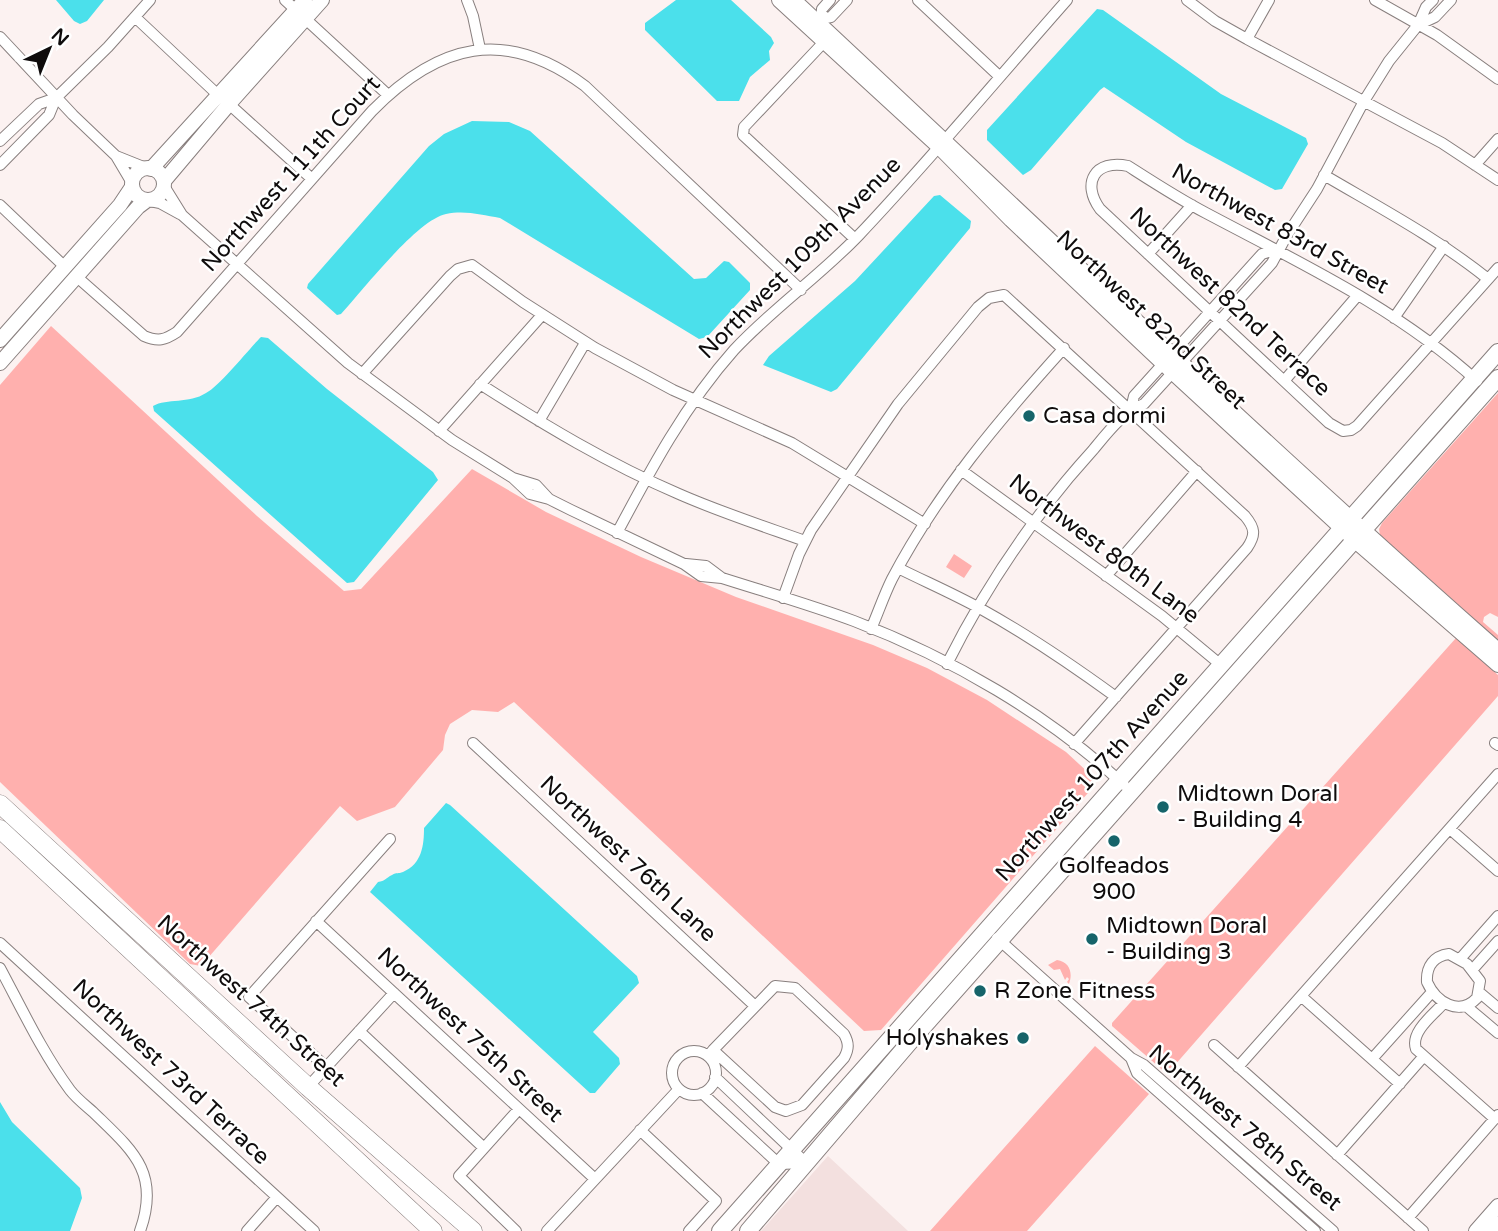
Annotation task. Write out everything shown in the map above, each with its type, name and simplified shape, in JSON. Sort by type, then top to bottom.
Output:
[{"type":"main road","name":"Northwest 107th Avenue","points":[[720,1231],[993,934],[1131,792],[1498,352]]},
{"type":"main road","name":"Northwest 107th Avenue","points":[[748,1231],[1119,780],[1221,666],[1493,384]]},
{"type":"main road","name":"Northwest 74th Street","points":[[0,804],[308,1087],[473,1231]]},
{"type":"main road","name":"Northwest 74th Street","points":[[0,829],[433,1231]]},
{"type":"main road","points":[[325,1130],[331,1125],[339,1126],[367,1151],[377,1157],[389,1158]]},
{"type":"street","points":[[0,165],[50,115],[56,98],[150,0]]},
{"type":"street","points":[[0,363],[138,207],[159,196],[164,183],[223,99],[297,7],[322,0]]},
{"type":"street","points":[[467,0],[480,49]]},
{"type":"street","name":"Northwest 82nd Street","points":[[779,0],[817,24],[824,42],[941,142]]},
{"type":"street","name":"Northwest 82nd Street","points":[[794,0],[1173,364],[1498,665]]},
{"type":"street","points":[[817,24],[822,9],[830,0]]},
{"type":"street","points":[[817,24],[831,16],[847,0]]},
{"type":"street","points":[[918,0],[999,76]]},
{"type":"street","name":"Northwest 109th Avenue","points":[[617,533],[646,478],[695,400],[734,351],[763,321],[855,239],[1067,0]]},
{"type":"street","points":[[1187,0],[1215,21],[1442,143],[1498,180]]},
{"type":"street","points":[[1247,39],[1269,0]]},
{"type":"street","points":[[1375,0],[1419,25],[1497,77]]},
{"type":"street","points":[[947,664],[1006,559],[1069,476],[1131,409],[1134,396],[1221,322],[1272,263],[1364,101],[1389,61],[1419,25],[1426,8],[1433,0]]},
{"type":"street","points":[[1419,25],[1435,17],[1451,0]]},
{"type":"street","points":[[297,7],[388,95]]},
{"type":"street","points":[[135,17],[312,178]]},
{"type":"street","points":[[0,37],[56,98],[116,156],[138,197],[160,203],[183,215],[362,374],[439,431],[513,478],[530,494],[549,499],[684,564],[706,566],[722,578],[872,629],[947,664],[1002,695],[1074,744],[1131,792]]},
{"type":"street","points":[[824,42],[744,127],[743,135],[855,239]]},
{"type":"street","name":"Northwest 111th Court","points":[[77,277],[144,336],[155,341],[167,339],[177,332],[388,95],[416,72],[435,62],[480,49],[530,56],[566,72],[585,86],[800,290]]},
{"type":"street","points":[[0,141],[39,104],[56,98]]},
{"type":"street","points":[[0,340],[120,205],[136,173],[148,168],[223,99]]},
{"type":"street","points":[[1475,165],[1498,139]]},
{"type":"street","points":[[116,156],[159,172],[183,215]]},
{"type":"street","name":"Northwest 82nd Terrace","points":[[1114,163],[1094,174],[1091,192],[1100,209],[1329,423],[1343,431],[1351,430],[1366,418],[1430,344]]},
{"type":"street","name":"Northwest 83rd Street","points":[[1114,163],[1128,166],[1192,205],[1278,249],[1358,295],[1394,318],[1475,379],[1493,384]]},
{"type":"street","points":[[1324,175],[1444,246],[1488,279]]},
{"type":"street","points":[[0,205],[65,267]]},
{"type":"street","points":[[1148,254],[1192,205]]},
{"type":"street","points":[[1394,318],[1444,246]]},
{"type":"street","points":[[1173,364],[1211,313],[1262,254],[1278,249]]},
{"type":"street","points":[[362,374],[450,276],[464,266],[472,265],[585,343],[695,400],[770,431],[925,524]]},
{"type":"street","points":[[1430,344],[1498,268]]},
{"type":"street","points":[[783,598],[805,541],[898,404],[969,318],[989,298],[1004,295],[1198,471],[1245,516],[1252,524],[1254,532],[1247,548],[1074,744]]},
{"type":"street","points":[[1284,381],[1358,295]]},
{"type":"street","points":[[439,431],[541,315]]},
{"type":"street","points":[[539,421],[585,343]]},
{"type":"street","points":[[872,629],[898,568],[961,470],[998,422],[1065,348]]},
{"type":"street","points":[[480,384],[539,421],[646,478],[731,515],[805,541]]},
{"type":"street","name":"Northwest 80th Lane","points":[[961,470],[1177,628],[1221,666]]},
{"type":"street","points":[[1106,576],[1198,471]]},
{"type":"street","name":"Northwest 82nd Street","points":[[1352,529],[1498,650]]},
{"type":"street","points":[[898,568],[978,607],[1046,647],[1116,697]]},
{"type":"street","name":"Northwest 76th Lane","points":[[473,743],[755,1006]]},
{"type":"street","points":[[1238,1067],[1498,774]]},
{"type":"street","points":[[1450,829],[1498,871]]},
{"type":"street","points":[[326,1067],[249,997],[390,839]]},
{"type":"street","points":[[1460,959],[1498,916]]},
{"type":"street","name":"Northwest 75th Street","points":[[316,921],[595,1179]]},
{"type":"street","points":[[993,934],[1131,1058]]},
{"type":"street","points":[[1473,970],[1498,941]]},
{"type":"street","name":"Northwest 73rd Terrace","points":[[0,943],[314,1231]]},
{"type":"street","points":[[1444,955],[1455,956],[1473,970],[1480,981],[1479,992],[1477,998],[1466,1006],[1452,1007],[1444,1003],[1432,992],[1427,982],[1430,964],[1444,955]]},
{"type":"street","points":[[0,968],[71,1091],[132,1150],[143,1170],[148,1194],[140,1231]]},
{"type":"street","points":[[711,1053],[715,1077],[711,1086],[702,1093],[690,1094],[679,1089],[672,1075],[679,1057],[690,1051],[711,1053],[775,1107],[786,1111],[802,1105],[836,1068],[848,1051],[848,1042],[844,1034],[795,988],[784,985],[775,986],[711,1053]]},
{"type":"street","points":[[1372,1059],[1432,992]]},
{"type":"street","points":[[1479,992],[1497,1006]]},
{"type":"street","points":[[308,1087],[394,993]]},
{"type":"street","points":[[1301,996],[1400,1084]]},
{"type":"street","points":[[1408,1218],[1496,1117],[1416,1049],[1414,1038],[1444,1003]]},
{"type":"street","points":[[1466,1006],[1498,1033]]},
{"type":"street","points":[[359,1031],[484,1148]]},
{"type":"street","points":[[1214,1045],[1423,1231]]},
{"type":"street","points":[[1337,1155],[1424,1056]]},
{"type":"street","name":"Northwest 78th Street","points":[[1131,1058],[1144,1065],[1333,1231]]},
{"type":"street","name":"Northwest 78th Street","points":[[1131,1058],[1137,1073],[1315,1231]]},
{"type":"street","points":[[715,1077],[806,1163]]},
{"type":"street","points":[[547,1231],[679,1089]]},
{"type":"street","points":[[702,1093],[779,1164],[806,1163]]},
{"type":"street","points":[[724,1113],[737,1100]]},
{"type":"street","points":[[516,1231],[459,1176],[519,1109]]},
{"type":"street","points":[[640,1130],[716,1201],[689,1231]]},
{"type":"street","points":[[1286,1206],[1294,1196]]},
{"type":"street","points":[[247,1231],[277,1197]]},
{"type":"street","points":[[1476,1231],[1497,1215]]},
{"type":"street","points":[[1492,1231],[1497,1215]]},
{"type":"shaded area","points":[[51,326],[257,516],[344,591],[361,589],[472,469],[546,512],[641,557],[736,597],[873,645],[927,668],[987,700],[1066,752],[1092,776],[1094,786],[881,1030],[864,1031],[514,702],[498,712],[472,710],[450,724],[443,750],[395,807],[357,821],[340,806],[201,966],[190,964],[0,782],[0,385]]},
{"type":"shaded area","points":[[1498,393],[1498,617],[1490,613],[1484,617],[1483,622],[1498,635],[1498,640],[1380,535],[1379,529]]},
{"type":"shaded area","points":[[954,554],[972,566],[964,578],[946,567]]},
{"type":"shaded area","points":[[1456,638],[1498,675],[1498,696],[1167,1074],[1112,1026],[1112,1023]]},
{"type":"shaded area","points":[[1057,960],[1065,963],[1069,969],[1071,976],[1069,984],[1069,979],[1067,977],[1065,980],[1060,969],[1054,970],[1048,965]]},
{"type":"shaded area","points":[[1095,1046],[1149,1094],[1027,1231],[930,1231]]},
{"type":"shaded area","points":[[828,1156],[908,1231],[761,1231]]},
{"type":"water","points":[[56,0],[104,0],[87,21],[80,24],[74,21]]},
{"type":"water","points":[[676,0],[731,0],[771,37],[774,43],[769,51],[770,60],[750,77],[739,101],[717,101],[645,30],[645,23]]},
{"type":"water","points":[[1097,9],[1103,10],[1221,94],[1306,138],[1308,144],[1282,189],[1275,190],[1186,142],[1104,87],[1031,170],[1023,175],[987,140],[987,130]]},
{"type":"water","points":[[472,121],[509,122],[530,131],[694,279],[706,278],[724,261],[729,262],[750,283],[750,290],[707,337],[699,339],[500,218],[473,213],[453,213],[434,219],[420,229],[391,257],[341,314],[337,315],[307,288],[308,284],[429,146],[444,134]]},
{"type":"water","points":[[940,195],[971,221],[970,228],[837,389],[831,392],[763,365],[769,356],[855,281],[934,196]]},
{"type":"water","points":[[261,337],[268,338],[327,389],[433,472],[438,480],[354,582],[347,583],[154,411],[153,406],[193,399],[212,389]]},
{"type":"water","points":[[446,803],[637,976],[639,983],[593,1032],[619,1058],[620,1064],[595,1093],[590,1093],[370,892],[378,882],[409,869],[414,864],[422,847],[424,828]]},
{"type":"water","points":[[0,1102],[12,1122],[80,1188],[82,1198],[70,1231],[0,1231]]},
{"type":"place","name":"Casa dormi","points":[[1029,416]]},
{"type":"place","name":"Midtown Doral - Building 4","points":[[1163,807]]},
{"type":"place","name":"Golfeados 900","points":[[1114,841]]},
{"type":"place","name":"Midtown Doral - Building 3","points":[[1092,939]]},
{"type":"place","name":"R Zone Fitness","points":[[980,991]]},
{"type":"place","name":"Holyshakes","points":[[1023,1038]]}]
